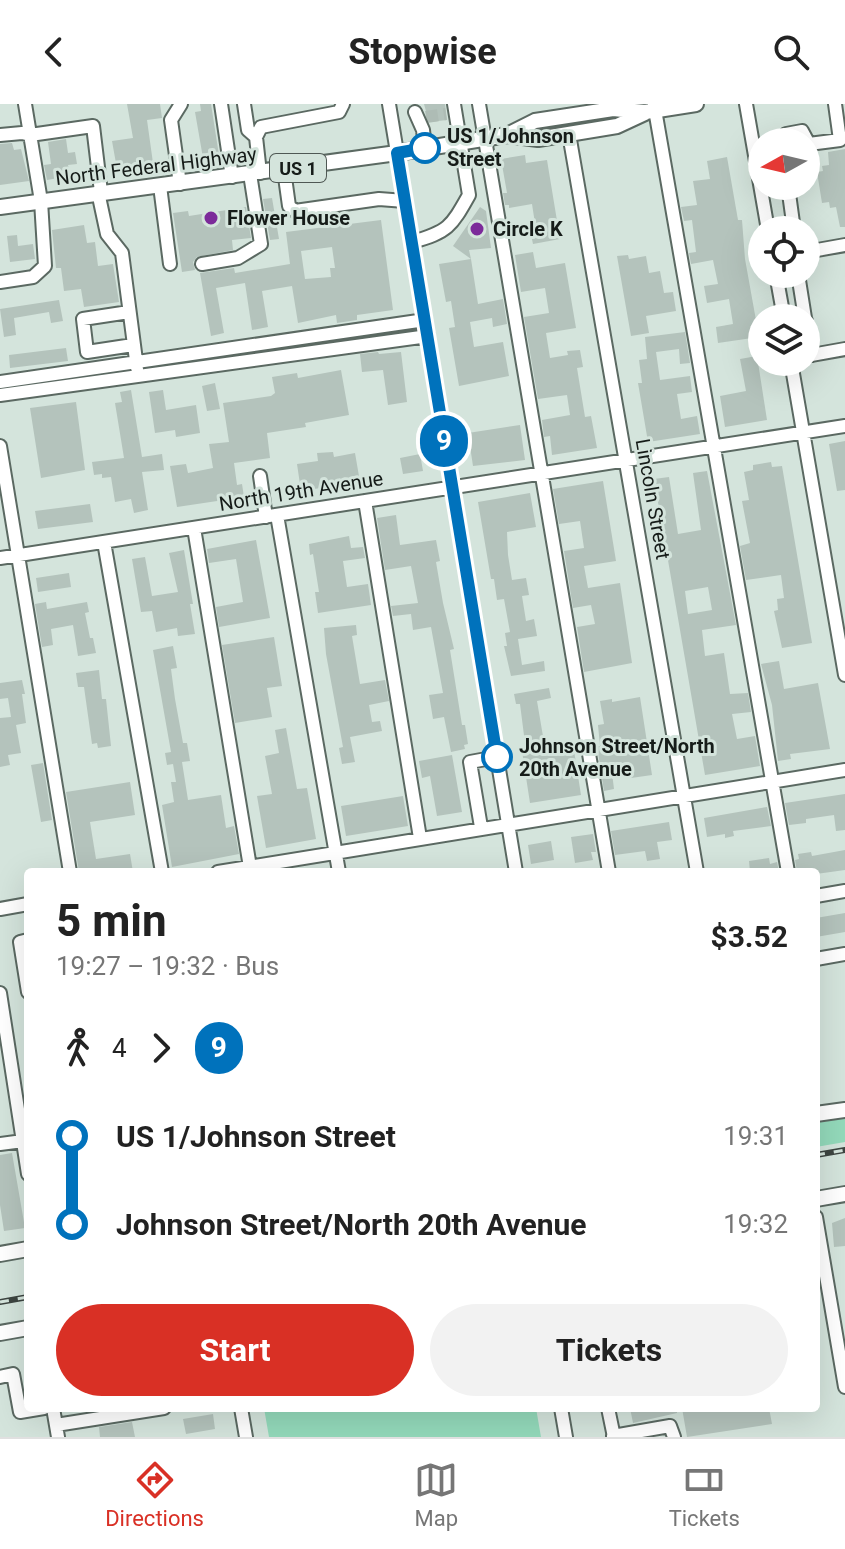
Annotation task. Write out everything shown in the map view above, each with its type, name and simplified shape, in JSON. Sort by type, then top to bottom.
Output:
[{"type":"main road","name":"North Federal Highway","points":[[507,135],[567,110],[652,109],[696,104]]},
{"type":"main road","name":"North Federal Highway","points":[[0,207],[284,170],[507,135],[538,139],[617,126],[652,109]]},
{"type":"main road","points":[[820,1113],[845,1110]]},
{"type":"main road","points":[[820,1198],[845,1194]]},
{"type":"main road","points":[[0,1254],[24,1250]]},
{"type":"main road","points":[[0,1333],[24,1329]]},
{"type":"street","points":[[0,282],[33,277],[45,266],[41,201],[25,104]]},
{"type":"street","points":[[180,184],[171,120],[181,104]]},
{"type":"street","points":[[221,104],[232,177]]},
{"type":"street","points":[[244,104],[248,130],[256,137]]},
{"type":"street","points":[[202,264],[238,258],[261,244],[255,174],[256,137],[261,127],[322,110],[339,112],[343,104]]},
{"type":"street","points":[[479,104],[608,868]]},
{"type":"street","points":[[746,104],[750,128]]},
{"type":"street","points":[[820,143],[840,140],[835,104]]},
{"type":"street","points":[[652,109],[787,868]]},
{"type":"street","points":[[425,148],[419,110],[390,110],[515,868]]},
{"type":"street","points":[[412,242],[439,235],[449,226],[469,195],[461,142],[452,110]]},
{"type":"street","points":[[0,135],[30,135],[93,126],[107,234],[122,253],[139,375]]},
{"type":"street","name":"Lincoln Street","points":[[569,134],[696,868]]},
{"type":"street","points":[[284,170],[289,206],[295,211],[367,200],[405,201]]},
{"type":"street","points":[[160,186],[170,264]]},
{"type":"street","points":[[820,249],[845,245]]},
{"type":"street","points":[[129,312],[83,319],[87,352],[133,345]]},
{"type":"street","points":[[0,382],[425,320]]},
{"type":"street","points":[[0,395],[428,336]]},
{"type":"street","points":[[820,353],[845,349]]},
{"type":"street","points":[[794,376],[845,675]]},
{"type":"street","name":"North 19th Avenue","points":[[0,558],[845,426]]},
{"type":"street","points":[[0,446],[69,868]]},
{"type":"street","points":[[260,476],[272,516],[338,868]]},
{"type":"street","points":[[365,501],[420,838]]},
{"type":"street","points":[[194,528],[250,867]]},
{"type":"street","points":[[104,542],[161,868]]},
{"type":"street","points":[[481,827],[470,762],[497,757]]},
{"type":"street","points":[[244,868],[845,770]]},
{"type":"street","points":[[476,800],[503,795]]},
{"type":"street","points":[[820,895],[845,891]]},
{"type":"street","points":[[0,909],[24,905]]},
{"type":"street","points":[[24,941],[20,942],[24,967]]},
{"type":"street","points":[[820,958],[845,954]]},
{"type":"street","points":[[0,993],[8,1091],[24,1148]]},
{"type":"street","points":[[0,1144],[23,1141]]},
{"type":"street","points":[[820,1236],[841,1336],[845,1387]]},
{"type":"street","points":[[0,1377],[13,1374],[20,1412],[24,1411]]},
{"type":"street","points":[[57,1431],[145,1412]]},
{"type":"street","points":[[242,1412],[246,1437]]},
{"type":"street","points":[[562,1412],[566,1437]]},
{"type":"street","points":[[609,1412],[614,1436],[670,1426],[674,1437]]},
{"type":"green space","points":[[845,1118],[845,1142],[820,1146],[820,1122]]},
{"type":"green space","points":[[265,1412],[537,1412],[541,1437],[269,1437]]},
{"type":"building","points":[[127,104],[160,104],[162,118],[147,120],[153,163],[117,169],[112,141],[133,138]]},
{"type":"building","points":[[200,104],[211,104],[219,155],[203,158],[195,112],[201,111]]},
{"type":"building","points":[[424,104],[445,104],[447,120],[429,122]]},
{"type":"building","points":[[66,139],[68,153],[75,152],[77,164],[68,165],[70,176],[47,180],[44,165],[51,164],[48,142]]},
{"type":"building","points":[[12,143],[14,150],[21,149],[29,181],[0,185],[0,144]]},
{"type":"building","points":[[845,149],[845,227],[840,227],[836,207],[830,208],[829,202],[822,203],[820,172],[823,171],[822,166],[829,165],[828,152]]},
{"type":"building","points":[[525,155],[526,163],[547,160],[560,239],[533,244],[530,230],[536,230],[532,204],[509,208],[505,205],[503,193],[507,193],[501,159]]},
{"type":"building","points":[[727,157],[738,220],[742,220],[748,288],[753,304],[748,304],[748,339],[718,343],[716,327],[733,324],[729,299],[707,303],[704,286],[718,284],[713,260],[691,264],[689,253],[696,252],[692,220],[684,221],[681,207],[697,205],[693,181],[710,179],[707,161]]},
{"type":"building","points":[[272,198],[279,239],[270,240],[263,199]]},
{"type":"building","points":[[246,207],[251,238],[232,240],[233,250],[197,257],[193,262],[195,270],[182,272],[173,213],[188,211],[189,216]]},
{"type":"building","name":"Circle K","points":[[480,207],[486,211],[491,248],[469,250],[471,259],[453,246]]},
{"type":"building","points":[[381,220],[393,310],[357,315],[357,320],[337,323],[336,315],[298,323],[292,286],[262,291],[268,327],[252,330],[245,283],[216,288],[224,333],[211,336],[200,273],[234,268],[235,273],[290,264],[286,232]],"holes":[[[332,247],[335,268],[330,268],[331,277],[305,279],[301,251]]]},
{"type":"building","points":[[84,225],[87,243],[95,242],[98,266],[113,264],[119,302],[84,307],[81,289],[64,291],[61,268],[56,268],[52,230]]},
{"type":"building","points":[[17,235],[18,246],[33,244],[35,259],[10,262],[7,236]]},
{"type":"building","points":[[533,252],[536,268],[565,263],[576,328],[546,333],[550,358],[580,350],[583,367],[577,368],[585,417],[591,416],[597,448],[552,455],[550,436],[544,437],[542,420],[570,415],[567,395],[538,399],[524,317],[549,313],[545,288],[521,292],[515,255]]},
{"type":"building","points":[[628,255],[629,259],[646,256],[649,273],[660,271],[664,293],[673,292],[676,311],[646,316],[649,333],[631,336],[617,256]]},
{"type":"building","points":[[471,259],[478,304],[503,299],[507,324],[493,327],[492,318],[470,322],[474,347],[503,342],[509,376],[459,386],[449,328],[455,327],[451,301],[446,302],[439,264]]},
{"type":"building","points":[[59,300],[63,321],[51,323],[49,312],[14,318],[16,335],[4,337],[0,309]]},
{"type":"building","points":[[685,332],[690,363],[680,364],[679,349],[656,352],[660,380],[690,376],[692,392],[677,394],[681,419],[697,416],[700,434],[648,442],[638,383],[642,383],[639,360],[647,359],[645,337]]},
{"type":"building","points":[[66,348],[68,361],[10,368],[9,355]]},
{"type":"building","points":[[401,352],[407,402],[388,405],[383,370],[362,372],[360,354]]},
{"type":"building","points":[[748,358],[748,376],[760,376],[767,420],[725,427],[720,396],[746,391],[740,359]]},
{"type":"building","points":[[341,370],[349,415],[305,423],[306,427],[267,433],[270,458],[234,463],[237,485],[242,484],[244,497],[177,507],[170,466],[186,464],[188,473],[213,468],[209,444],[229,442],[223,403],[271,396],[275,393],[272,377],[297,373],[298,378]]},
{"type":"building","points":[[215,383],[220,409],[207,411],[202,386]]},
{"type":"building","points":[[131,390],[142,457],[162,454],[164,470],[142,472],[148,510],[134,513],[131,499],[115,502],[111,477],[94,475],[92,462],[124,458],[115,403],[122,402],[120,392]]},
{"type":"building","points":[[163,390],[166,410],[196,405],[200,433],[176,437],[175,430],[155,433],[149,392]]},
{"type":"building","points":[[76,402],[85,470],[41,478],[30,408]]},
{"type":"building","points":[[520,425],[525,460],[473,466],[468,433]]},
{"type":"building","points":[[845,441],[845,490],[837,491],[829,444]]},
{"type":"building","points":[[333,452],[334,457],[355,453],[360,482],[301,491],[297,464],[318,461],[317,453]]},
{"type":"building","points":[[420,454],[423,471],[403,474],[400,458]]},
{"type":"building","points":[[771,462],[772,467],[782,466],[812,643],[782,648],[774,611],[778,610],[777,599],[784,598],[781,575],[746,580],[740,546],[750,543],[742,501],[749,500],[744,472],[753,470],[753,465]]},
{"type":"building","points":[[707,471],[736,625],[702,630],[705,656],[724,653],[730,694],[748,693],[751,712],[732,714],[737,739],[755,736],[760,766],[705,775],[654,479],[669,477],[678,534],[701,530],[693,473]],"holes":[[[708,587],[712,610],[688,614],[685,591]]]},
{"type":"building","points":[[603,481],[616,561],[584,566],[588,588],[620,583],[632,663],[584,672],[577,627],[595,624],[591,605],[573,608],[564,551],[584,548],[580,521],[559,524],[553,489]]},
{"type":"building","points":[[530,493],[536,527],[507,532],[508,555],[512,580],[526,578],[529,595],[522,596],[526,621],[534,619],[537,636],[518,639],[522,665],[544,661],[545,671],[511,676],[504,646],[507,646],[505,633],[510,632],[504,599],[497,600],[494,579],[491,579],[478,502]]},
{"type":"building","points":[[90,504],[93,522],[38,529],[35,511]]},
{"type":"building","points":[[396,515],[400,545],[436,540],[440,561],[436,562],[454,649],[450,650],[468,744],[464,745],[465,749],[451,752],[444,717],[433,719],[429,695],[443,693],[431,627],[413,630],[411,614],[393,616],[391,606],[418,603],[411,566],[385,570],[377,518]]},
{"type":"building","points":[[349,536],[351,548],[363,547],[365,558],[343,561],[347,587],[368,584],[371,605],[318,613],[315,592],[319,592],[309,544]]},
{"type":"building","points":[[256,540],[270,618],[219,627],[216,607],[243,602],[236,559],[209,563],[207,549]]},
{"type":"building","points":[[184,550],[195,634],[178,636],[177,628],[156,632],[152,611],[141,612],[132,559],[145,557],[152,596],[178,592],[169,553]]},
{"type":"building","points":[[69,573],[71,587],[38,592],[36,578]]},
{"type":"building","points":[[46,602],[47,609],[87,602],[89,612],[85,613],[96,653],[78,656],[73,625],[51,629],[53,645],[42,647],[35,604]]},
{"type":"building","points":[[356,625],[357,635],[352,636],[360,684],[385,680],[389,701],[369,705],[372,722],[380,721],[382,731],[350,737],[355,762],[342,764],[339,748],[343,747],[324,628]]},
{"type":"building","points":[[274,637],[282,686],[267,688],[272,717],[235,723],[222,645]]},
{"type":"building","points":[[173,646],[177,668],[171,669],[175,699],[183,743],[187,743],[190,761],[182,762],[188,800],[221,795],[226,828],[234,826],[239,854],[172,867],[162,805],[174,802],[171,782],[176,782],[173,764],[167,765],[165,753],[171,752],[153,650]]},
{"type":"building","points":[[779,661],[784,689],[818,683],[830,749],[790,754],[791,759],[778,761],[772,705],[761,664]]},
{"type":"building","points":[[99,670],[111,746],[98,748],[97,743],[92,744],[84,687],[78,687],[76,673]]},
{"type":"building","points":[[22,680],[26,723],[16,725],[21,753],[8,755],[10,765],[0,767],[0,718],[11,717],[8,698],[0,699],[0,683]]},
{"type":"building","points":[[549,688],[551,698],[537,701],[545,748],[573,744],[581,795],[530,803],[522,751],[526,751],[520,704],[516,704],[514,694]]},
{"type":"building","points":[[640,697],[652,775],[631,778],[629,762],[611,765],[614,789],[604,791],[597,746],[600,746],[598,725],[604,724],[600,701]]},
{"type":"building","points":[[286,728],[297,789],[307,788],[316,839],[266,848],[257,796],[272,794],[265,756],[279,753],[275,730]]},
{"type":"building","points":[[452,755],[462,812],[437,816],[430,776],[422,778],[419,761]]},
{"type":"building","points":[[43,763],[52,820],[41,822],[31,765]]},
{"type":"building","points":[[130,782],[135,815],[90,822],[96,859],[130,854],[132,868],[78,868],[66,792]]},
{"type":"building","points":[[845,794],[845,830],[836,831],[834,815],[789,825],[785,803]]},
{"type":"building","points":[[403,796],[408,826],[346,836],[341,806]]},
{"type":"building","points":[[767,807],[771,826],[733,831],[734,836],[725,838],[725,834],[707,837],[704,818]]},
{"type":"building","points":[[669,822],[672,840],[657,842],[660,859],[647,861],[645,851],[615,855],[611,831]]},
{"type":"building","points":[[593,834],[596,852],[591,852],[593,860],[575,863],[571,837]]},
{"type":"building","points":[[551,841],[554,860],[531,864],[528,845]]},
{"type":"building","points":[[845,850],[845,870],[820,873],[820,868],[796,868],[798,854],[811,852],[812,856]]},
{"type":"building","points":[[769,858],[770,864],[777,862],[778,868],[750,868],[749,861]]},
{"type":"building","points":[[845,913],[845,932],[820,936],[820,917]]},
{"type":"building","points":[[12,1153],[24,1228],[4,1231],[0,1205],[0,1155]]},
{"type":"building","points":[[845,1218],[845,1246],[834,1247],[832,1223]]},
{"type":"building","points":[[631,1412],[677,1412],[677,1413],[633,1423]]},
{"type":"building","points":[[683,1412],[770,1412],[772,1424],[687,1437]]},
{"type":"building","points":[[213,1414],[215,1429],[186,1434],[183,1419]]},
{"type":"building","points":[[132,1422],[135,1437],[100,1437],[99,1427]]},
{"type":"tunnel","points":[[426,117],[446,114]]},
{"type":"railway","points":[[820,1154],[845,1150]]},
{"type":"railway","points":[[0,1302],[24,1298]]},
{"type":"bus line","name":"9","points":[[425,148],[397,153],[497,757]]},
{"type":"place","name":"US 1/Johnson Street","points":[[425,148]]},
{"type":"place","name":"Flower House","points":[[211,218]]},
{"type":"place","name":"Circle K","points":[[477,229]]},
{"type":"place","name":"Johnson Street/North 20th Avenue","points":[[497,757]]}]
